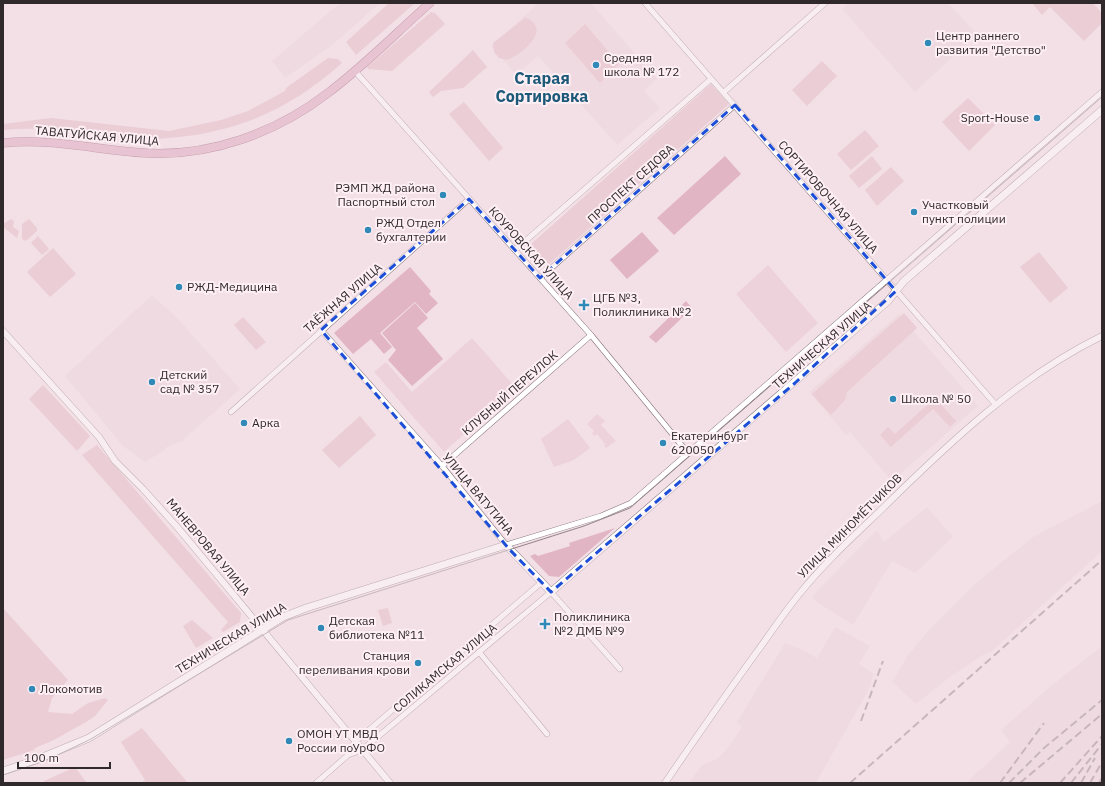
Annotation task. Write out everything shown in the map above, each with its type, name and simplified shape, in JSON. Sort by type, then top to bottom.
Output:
[{"type":"main road","name":"ТАВАТУЙСКАЯ УЛИЦА","points":[[3,143],[48,142],[144,153],[170,153],[203,150],[235,142],[268,130],[328,93],[430,3]]},
{"type":"main road","name":"ТЕХНИЧЕСКАЯ УЛИЦА","points":[[552,592],[795,383],[888,301],[904,281],[1102,110]]},
{"type":"main road","name":"ТЕХНИЧЕСКАЯ УЛИЦА","points":[[3,771],[34,761],[89,738],[283,617],[306,608],[506,545]]},
{"type":"main road","name":"УЛИЦА ВАТУТИНА","points":[[506,545],[552,592]]},
{"type":"street","name":"СОРТИРОВОЧНАЯ УЛИЦА","points":[[645,3],[996,405]]},
{"type":"street","points":[[724,92],[825,3]]},
{"type":"street","name":"КОУРОВСКАЯ УЛИЦА","points":[[354,70],[591,335],[688,454]]},
{"type":"street","points":[[515,250],[711,79]]},
{"type":"street","points":[[506,545],[618,509],[631,502],[688,454],[1102,92]]},
{"type":"street","name":"ПРОСПЕКТ СЕДОВА","points":[[540,278],[735,105]]},
{"type":"street","name":"ТАЁЖНАЯ УЛИЦА","points":[[231,412],[469,199]]},
{"type":"street","name":"УЛИЦА ВАТУТИНА","points":[[321,330],[442,466],[506,545]]},
{"type":"street","name":"МАНЕВРОВАЯ УЛИЦА","points":[[3,331],[99,437],[115,461],[143,489],[264,630],[390,783]]},
{"type":"street","name":"КЛУБНЫЙ ПЕРЕУЛОК","points":[[442,466],[591,335]]},
{"type":"street","name":"УЛИЦА МИНОМЁТЧИКОВ","points":[[665,783],[698,734],[801,592],[829,561],[940,453],[996,405],[1080,347],[1102,336]]},
{"type":"street","name":"СОЛИКАМСКАЯ УЛИЦА","points":[[316,783],[348,755],[355,742],[542,582]]},
{"type":"street","name":"УЛИЦА ВАТУТИНА","points":[[552,592],[620,669]]},
{"type":"street","name":"СОЛИКАМСКАЯ УЛИЦА","points":[[348,755],[362,750],[552,592]]},
{"type":"street","points":[[479,652],[547,734]]},
{"type":"highlighted area","points":[[735,105],[896,291],[795,383],[551,592],[510,550],[321,330],[469,199],[540,278]]},
{"type":"shaded area","points":[[340,3],[380,3],[331,46],[285,78],[272,61]]},
{"type":"shaded area","points":[[389,3],[415,3],[356,55],[346,42]]},
{"type":"shaded area","name":"Средняя школа № 172","points":[[539,3],[591,3],[657,79],[644,91],[660,108],[617,145],[538,56],[516,75],[491,46]]},
{"type":"shaded area","name":"Центр раннего развития \"Детство\"","points":[[848,3],[948,3],[977,34],[915,92],[842,9]]},
{"type":"shaded area","points":[[1032,3],[1093,3],[1102,13],[1102,23],[1084,41],[1050,7],[1042,15]]},
{"type":"shaded area","points":[[431,12],[435,13],[445,24],[392,71],[368,69],[367,67]]},
{"type":"shaded area","points":[[525,18],[531,20],[537,29],[533,40],[524,50],[513,57],[509,59],[499,58],[494,52],[493,43]]},
{"type":"shaded area","points":[[585,24],[619,64],[600,83],[565,43]]},
{"type":"shaded area","points":[[473,50],[487,67],[463,88],[441,91],[433,97],[429,92]]},
{"type":"shaded area","points":[[328,58],[338,59],[342,63],[305,92],[267,114],[225,129],[203,134],[159,139],[145,139],[72,131],[37,129],[3,130],[3,124],[51,118],[169,131],[221,120],[248,111],[285,91],[286,88]]},
{"type":"shaded area","points":[[822,61],[837,76],[807,106],[792,90]]},
{"type":"shaded area","points":[[711,84],[729,104],[548,265],[530,245]]},
{"type":"shaded area","points":[[968,98],[995,125],[969,151],[942,122]]},
{"type":"shaded area","points":[[464,102],[503,148],[489,161],[449,114]]},
{"type":"shaded area","points":[[865,130],[879,146],[851,170],[837,154]]},
{"type":"shaded area","points":[[725,156],[741,174],[674,235],[657,218]]},
{"type":"shaded area","points":[[872,156],[882,169],[859,188],[849,176]]},
{"type":"shaded area","points":[[891,167],[904,181],[877,206],[865,190]]},
{"type":"shaded area","points":[[11,219],[14,221],[13,227],[19,231],[17,238],[3,227],[3,224]]},
{"type":"shaded area","points":[[29,219],[37,228],[37,231],[24,241],[22,238],[22,224]]},
{"type":"shaded area","points":[[642,232],[659,251],[627,279],[610,260]]},
{"type":"shaded area","points":[[38,236],[49,249],[42,255],[31,243]]},
{"type":"shaded area","points":[[53,248],[76,274],[50,297],[27,272]]},
{"type":"shaded area","points":[[1039,252],[1068,288],[1050,303],[1020,267]]},
{"type":"shaded area","points":[[768,265],[818,323],[786,352],[736,294]]},
{"type":"shaded area","points":[[410,267],[431,291],[429,294],[438,303],[426,314],[415,302],[380,333],[392,347],[384,354],[371,339],[353,354],[334,333]]},
{"type":"shaded area","name":"Детский сад № 357","points":[[152,295],[178,319],[240,389],[182,441],[165,448],[165,450],[145,462],[123,446],[65,376]]},
{"type":"shaded area","points":[[686,301],[692,308],[656,343],[649,337]]},
{"type":"shaded area","points":[[415,303],[428,318],[417,328],[443,359],[412,386],[388,360],[396,350],[382,333]]},
{"type":"shaded area","points":[[904,313],[917,328],[847,392],[845,400],[831,415],[812,394]]},
{"type":"shaded area","name":"Школа № 50","points":[[899,314],[978,406],[892,481],[850,432],[846,435],[809,392]]},
{"type":"shaded area","points":[[243,317],[266,342],[256,350],[234,325]]},
{"type":"shaded area","points":[[472,338],[516,388],[444,452],[374,372],[386,362],[412,392]]},
{"type":"shaded area","points":[[43,385],[90,436],[77,451],[29,399]]},
{"type":"shaded area","points":[[935,398],[956,421],[950,427],[933,409],[891,447],[880,435],[888,427],[895,434]]},
{"type":"shaded area","points":[[597,414],[605,421],[601,425],[616,441],[606,448],[604,446],[605,444],[597,434],[594,436],[592,433],[594,431],[587,424]]},
{"type":"shaded area","points":[[360,416],[376,435],[339,468],[322,450]]},
{"type":"shaded area","points":[[568,419],[590,448],[574,460],[554,467],[541,439]]},
{"type":"shaded area","points":[[97,445],[241,613],[240,622],[223,632],[221,630],[228,622],[82,455]]},
{"type":"shaded area","points":[[1102,501],[1102,551],[992,651],[981,656],[950,677],[916,704],[892,682],[908,655],[929,630],[977,582],[1033,537]]},
{"type":"shaded area","points":[[927,507],[953,537],[915,573],[892,561],[853,625],[815,601],[812,596],[877,530],[884,542]]},
{"type":"shaded area","points":[[615,528],[559,577],[549,576],[530,556],[535,554],[538,556],[570,546],[569,543]]},
{"type":"shaded area","name":"Локомотив","points":[[3,608],[68,680],[52,698],[48,712],[72,714],[88,703],[105,698],[108,700],[95,716],[86,722],[54,740],[35,748],[34,750],[3,760]]},
{"type":"shaded area","points":[[388,608],[392,623],[383,626],[378,610]]},
{"type":"shaded area","points":[[192,620],[213,638],[196,648],[183,626]]},
{"type":"shaded area","points":[[835,627],[870,646],[859,664],[874,674],[868,691],[816,783],[689,783],[702,765],[717,759],[726,750],[742,727],[737,722],[785,643],[803,650],[817,658]]},
{"type":"shaded area","points":[[1102,646],[1102,783],[966,783],[1010,742],[1001,730],[1052,685]]},
{"type":"shaded area","points":[[142,728],[188,783],[141,783],[145,780],[121,742]]},
{"type":"shaded area","points":[[75,767],[87,783],[44,783],[44,781]]},
{"type":"tram line","points":[[3,775],[47,760],[91,739],[288,620],[584,526],[630,508],[1102,97]]},
{"type":"railway","points":[[850,783],[1102,560]]},
{"type":"railway","points":[[861,721],[883,661]]},
{"type":"railway","points":[[1009,783],[1044,748],[1102,700]]},
{"type":"railway","points":[[1020,783],[1102,714]]},
{"type":"railway","points":[[1000,783],[1044,723]]},
{"type":"railway","points":[[1060,783],[1102,736]]},
{"type":"railway","points":[[1071,783],[1102,744]]},
{"type":"railway","points":[[1081,783],[1095,758]]},
{"type":"railway","points":[[1090,783],[1102,762]]},
{"type":"railway","points":[[1099,783],[1102,778]]},
{"type":"place","name":"Центр раннего развития \"Детство\"","points":[[928,43]]},
{"type":"place","name":"Средняя школа № 172","points":[[596,65]]},
{"type":"place","name":"Sport-House","points":[[1037,118]]},
{"type":"place","name":"РЭМП ЖД района Паспортный стол","points":[[443,195]]},
{"type":"place","name":"Участковый пункт полиции","points":[[914,212]]},
{"type":"place","name":"РЖД Отдел бухгалтерии","points":[[368,230]]},
{"type":"place","name":"РЖД-Медицина","points":[[179,287]]},
{"type":"place","name":"ЦГБ №3, Поликлиника №2","points":[[584,305]]},
{"type":"place","name":"Детский сад № 357","points":[[152,382]]},
{"type":"place","name":"Школа № 50","points":[[893,399]]},
{"type":"place","name":"Арка","points":[[244,423]]},
{"type":"place","name":"Екатеринбург 620050","points":[[663,443]]},
{"type":"place","name":"Поликлиника №2 ДМБ №9","points":[[545,624]]},
{"type":"place","name":"Детская библиотека №11","points":[[321,628]]},
{"type":"place","name":"Станция переливания крови","points":[[418,663]]},
{"type":"place","name":"Локомотив","points":[[32,689]]},
{"type":"place","name":"ОМОН УТ МВД России поУрФО","points":[[289,741]]},
{"type":"district","name":"Старая Сортировка","points":[[542,87]]}]
